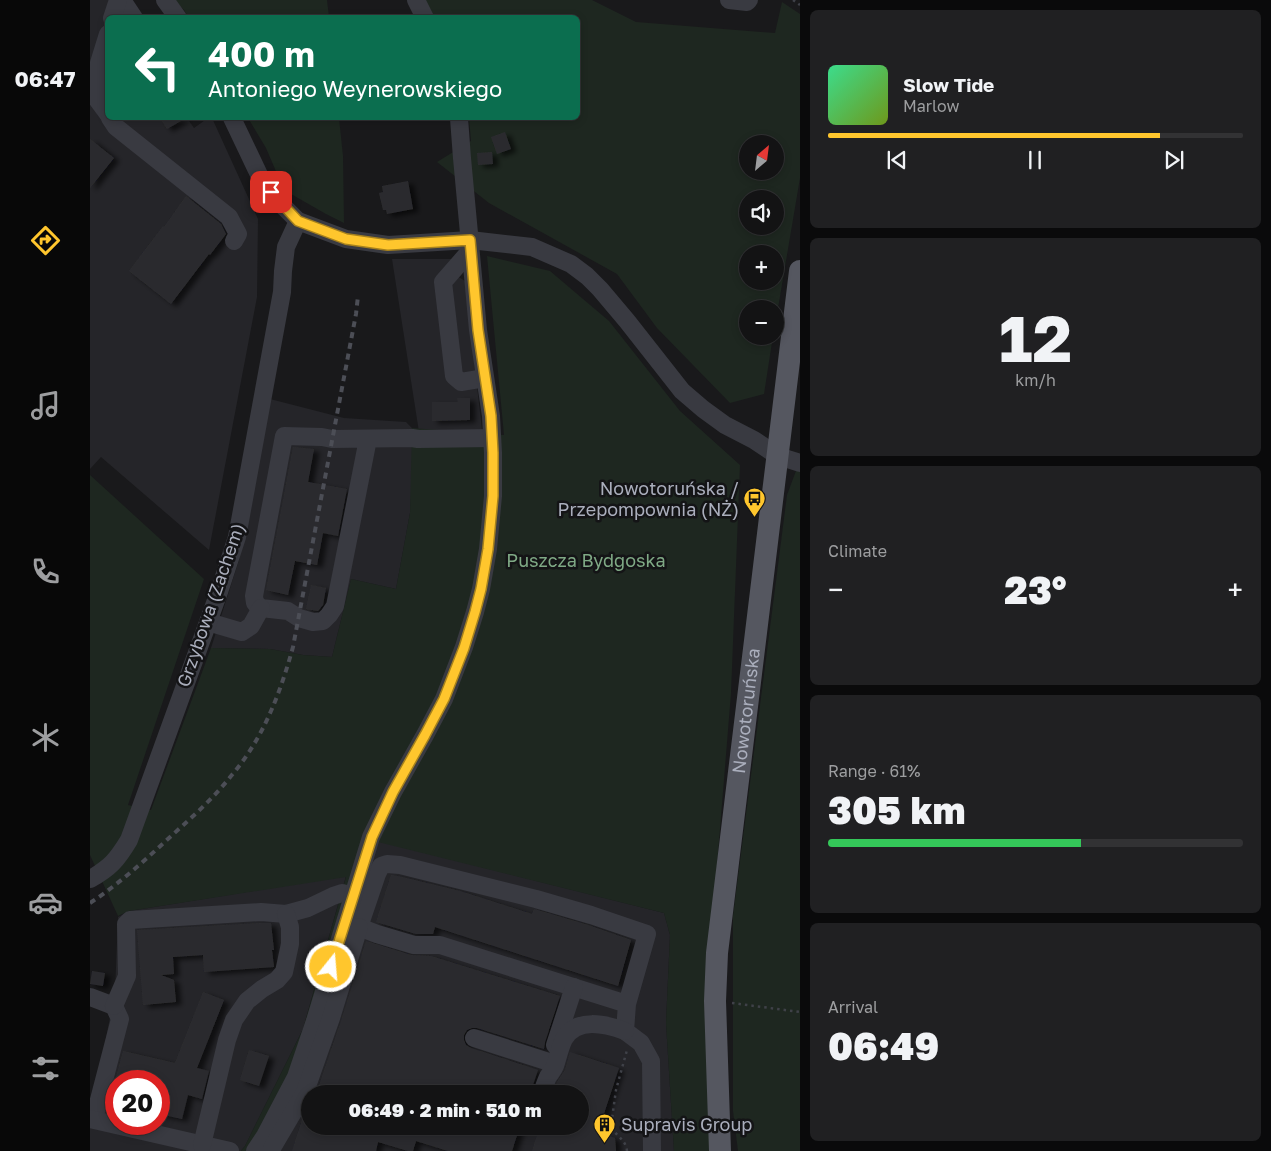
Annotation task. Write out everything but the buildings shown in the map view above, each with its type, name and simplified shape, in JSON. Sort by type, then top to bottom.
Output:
[{"type":"main road","name":"Nowotoruńska","points":[[720,1151],[716,1000],[722,909],[800,271]]},
{"type":"street","points":[[113,15],[118,0]]},
{"type":"street","points":[[122,0],[132,15]]},
{"type":"street","points":[[165,0],[176,15]]},
{"type":"street","points":[[416,0],[424,15]]},
{"type":"street","points":[[729,0],[747,2],[749,0]]},
{"type":"street","points":[[105,44],[99,63],[94,104],[105,113]]},
{"type":"street","points":[[111,120],[116,127],[229,216],[238,234],[234,241]]},
{"type":"street","points":[[233,120],[262,181],[298,221],[346,239],[388,245],[532,247],[571,264],[587,276],[628,321],[682,391],[725,425],[754,440],[778,456],[800,464]]},
{"type":"street","points":[[255,1151],[296,1077],[372,837],[393,792],[444,699],[464,648],[475,612],[488,549],[493,505],[491,416],[478,330],[459,120]]},
{"type":"street","name":"Grzybowa (Zachem)","points":[[90,879],[105,871],[129,840],[237,537],[282,292],[286,248],[298,221]]},
{"type":"street","points":[[470,246],[444,282],[454,376],[460,382],[485,378]]},
{"type":"street","points":[[257,428],[284,436],[332,439],[492,438]]},
{"type":"street","points":[[284,436],[254,596],[255,603],[261,608],[288,611],[299,618],[314,622],[323,621],[335,606],[368,438]]},
{"type":"street","points":[[208,622],[242,632],[251,626],[261,608]]},
{"type":"street","points":[[272,1151],[305,1092],[381,866],[388,864],[400,866],[536,899],[646,934],[627,1004],[629,1034]]},
{"type":"street","points":[[114,1006],[127,976],[126,924],[130,920],[261,912],[286,914],[308,908],[342,893],[353,896]]},
{"type":"street","points":[[202,1145],[227,1040],[234,1020],[247,1001],[277,980],[284,972],[290,944],[290,926],[286,914]]},
{"type":"street","points":[[359,927],[414,945],[440,946],[627,1004]]},
{"type":"street","points":[[544,1085],[574,987]]},
{"type":"street","points":[[90,997],[114,1006],[120,1019],[92,1119],[230,1151]]},
{"type":"street","points":[[474,1038],[548,1069],[554,1069],[563,1041],[568,1033],[574,1029],[595,1023],[629,1034],[641,1044],[651,1061],[652,1151]]},
{"type":"path","points":[[793,0],[800,5]]},
{"type":"path","points":[[716,1000],[800,1012]]},
{"type":"path","points":[[627,1151],[627,1145],[613,1131],[611,1126],[616,1090],[629,1034]]},
{"type":"shaded area","points":[[90,0],[111,0],[129,15],[105,15],[105,120],[188,120],[194,128],[205,120],[213,120],[258,219],[257,297],[209,550],[101,457],[90,469]]},
{"type":"shaded area","points":[[392,259],[454,259],[457,276],[465,281],[482,430],[419,432]]},
{"type":"shaded area","points":[[270,399],[344,418],[406,422],[412,428],[410,513],[396,589],[351,579],[332,657],[303,655],[270,649],[211,648],[239,560]]},
{"type":"shaded area","points":[[378,841],[664,913],[670,935],[666,1023],[674,1151],[264,1151]]},
{"type":"shaded area","points":[[346,876],[303,1029],[241,1151],[90,1151],[90,1119],[115,992],[118,917],[129,911]]},
{"type":"green space","points":[[174,0],[327,0],[329,15],[187,15]]},
{"type":"green space","points":[[425,0],[592,0],[636,22],[775,33],[782,2],[800,14],[800,178],[784,273],[784,245],[739,245],[739,290],[781,290],[779,300],[739,300],[739,345],[772,345],[764,394],[730,403],[657,328],[617,274],[489,203],[437,162],[471,141],[469,120],[580,120],[580,15],[433,15]]},
{"type":"green space","points":[[249,120],[339,120],[343,156],[344,223],[284,190],[266,148]]},
{"type":"green space","name":"Puszcza Bydgoska","points":[[487,256],[550,271],[609,321],[680,411],[740,465],[731,693],[714,903],[709,1151],[674,1151],[666,1023],[670,935],[664,913],[378,842],[264,1151],[241,1151],[303,1029],[346,877],[129,911],[118,916],[90,855],[90,475],[204,579],[128,805],[151,810],[211,648],[270,649],[303,655],[332,657],[351,579],[396,589],[410,513],[412,428],[504,435]]},
{"type":"green space","points":[[800,460],[800,1151],[738,1151],[733,1111],[733,916],[787,495]]},
{"type":"railway","points":[[90,903],[141,864],[217,793],[242,762],[269,715],[293,647],[358,296]]},
{"type":"place","name":"Nowotoruńska / Przepompownia (NŻ)","points":[[755,518]]},
{"type":"place","name":"Supravis Group","points":[[605,1144]]},
{"type":"route","points":[[271,192],[298,221],[346,239],[388,245],[470,240],[478,330],[491,416],[493,496],[488,549],[475,612],[464,648],[444,699],[393,792],[372,837],[331,967]]}]
